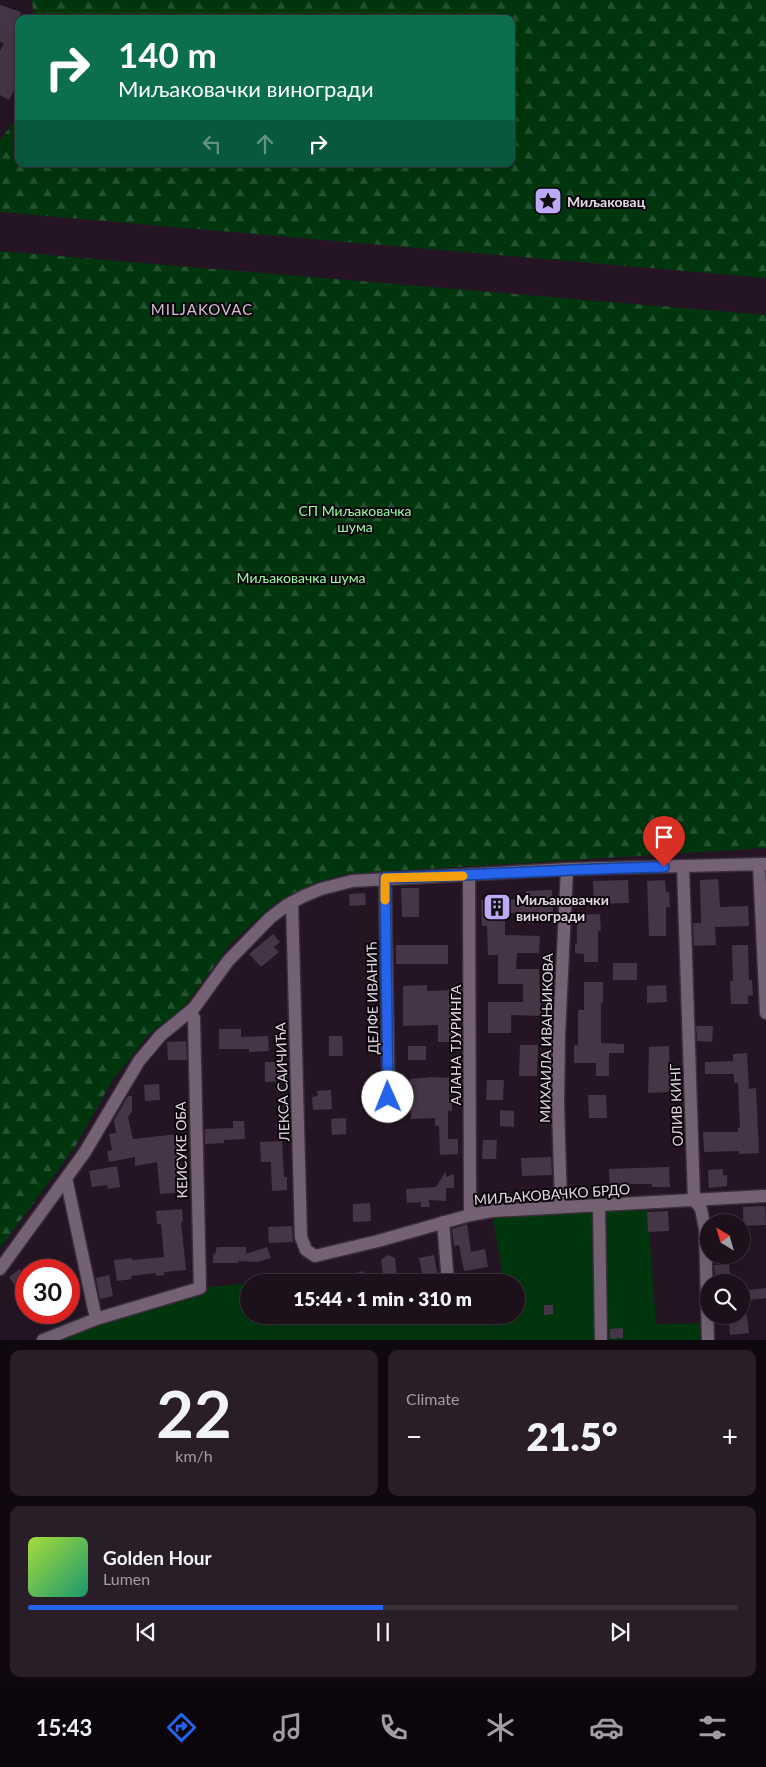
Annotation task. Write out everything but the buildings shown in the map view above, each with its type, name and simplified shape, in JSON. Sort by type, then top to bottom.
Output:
[{"type":"street","points":[[0,1269],[96,1135],[139,1061],[161,1035],[190,1011],[228,962],[270,918],[292,902],[321,889],[352,880],[385,878],[567,869],[763,864],[766,1013]]},
{"type":"street","name":"ОЛИВ КИНГ","points":[[683,866],[694,1199],[701,1209],[705,1229],[708,1340]]},
{"type":"street","name":"МИХАИЛА ИВАЊИКОВА","points":[[561,1207],[558,1093],[559,1035],[567,869]]},
{"type":"street","name":"АЛАНА ТЈУРИНГА","points":[[469,875],[470,1215]]},
{"type":"street","name":"ДЕЛФЕ ИВАНИЋ","points":[[385,878],[389,1117]]},
{"type":"street","name":"ЛЕКСА САИЧИЋА","points":[[292,902],[301,1237],[306,1250],[315,1256]]},
{"type":"street","name":"КЕИСУКЕ ОБА","points":[[96,1319],[200,1288],[194,1018],[190,1011]]},
{"type":"street","points":[[43,1340],[96,1319],[66,1178]]},
{"type":"street","name":"МИЉАКОВАЧКО БРДО","points":[[315,1256],[378,1241],[470,1215],[492,1211],[766,1196]]},
{"type":"street","points":[[599,1206],[601,1340]]},
{"type":"street","points":[[443,1222],[447,1274]]},
{"type":"green space","points":[[32,0],[766,0],[766,278],[0,212],[0,140],[15,120],[15,167],[515,167],[515,15],[34,15]]},
{"type":"green space","name":"Миљаковачка шума","points":[[0,251],[766,315],[766,848],[346,874],[318,882],[278,901],[232,942],[183,1008],[148,1035],[112,1081],[75,1147],[0,1248]]},
{"type":"green space","points":[[647,1201],[656,1324],[704,1324],[705,1340],[49,1340],[200,1288],[240,1284],[240,1324],[525,1324],[525,1274],[493,1274],[502,1272],[492,1211]]},
{"type":"slow traffic","points":[[385,900],[385,878],[463,876]]},
{"type":"place","name":"Миљаковац","points":[[548,201]]},
{"type":"place","name":"Миљаковачки виногради","points":[[497,907]]},
{"type":"district","name":"MILJAKOVAC","points":[[202,309]]},
{"type":"route","points":[[388,1097],[385,878],[567,869],[664,867]]},
{"type":"park label","name":"СП Миљаковачка шума","points":[[355,518]]}]
